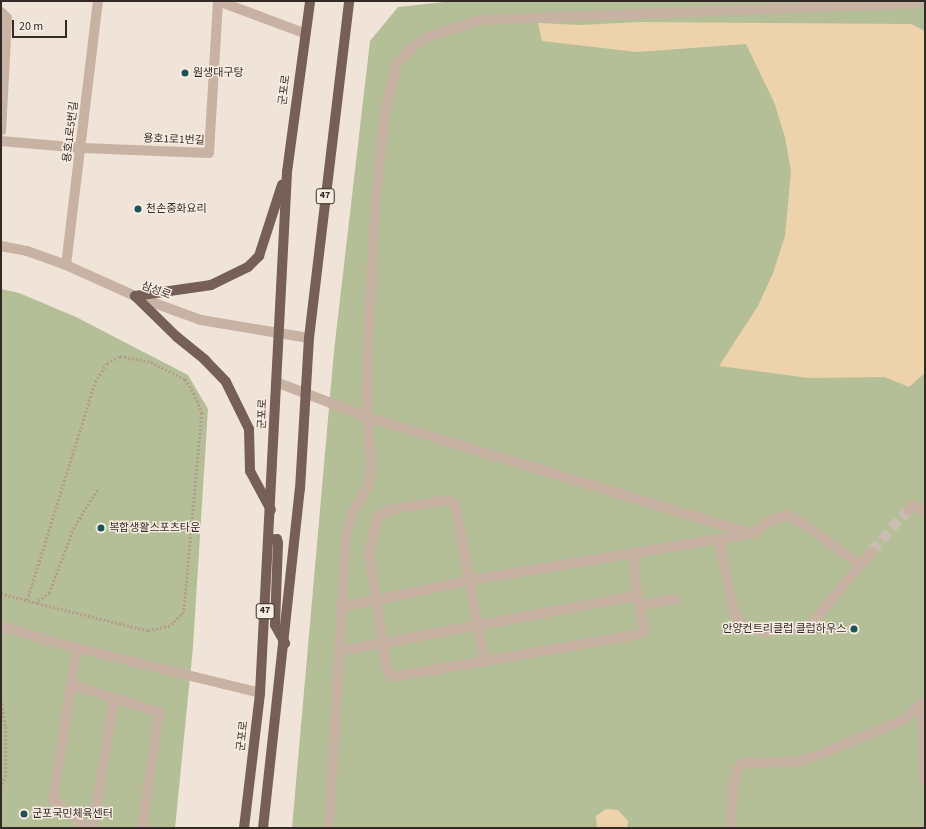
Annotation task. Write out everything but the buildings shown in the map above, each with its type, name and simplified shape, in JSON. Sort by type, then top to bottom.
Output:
[{"type":"main road","name":"군포로","points":[[244,828],[260,693],[271,510],[278,334],[287,172],[304,33],[310,1]]},
{"type":"main road","name":"47","points":[[264,826],[285,643],[306,392],[309,338],[349,1]]},
{"type":"main road","points":[[135,296],[211,285],[248,267],[259,256],[287,172]]},
{"type":"main road","points":[[135,296],[177,337],[205,360],[226,382],[249,429],[250,470],[271,510]]},
{"type":"main road","points":[[269,540],[277,539],[278,543],[275,624],[285,643]]},
{"type":"street","name":"용호1로5번길","points":[[66,265],[82,148],[98,1]]},
{"type":"street","name":"용호1로1번길","points":[[82,148],[209,153],[218,1]]},
{"type":"street","points":[[218,1],[304,33]]},
{"type":"street","points":[[329,828],[336,735],[341,607],[347,531],[353,512],[369,483],[371,463],[367,417],[368,337],[376,196],[385,112],[397,62],[409,50],[429,36],[480,20],[925,3]]},
{"type":"street","points":[[1,12],[7,18],[1,131]]},
{"type":"street","points":[[1,141],[82,148]]},
{"type":"street","name":"삼성로","points":[[1,246],[27,251],[66,265],[135,296],[201,320],[309,338]]},
{"type":"street","points":[[276,382],[306,392],[367,417],[753,534]]},
{"type":"street","points":[[484,660],[475,624],[471,580],[455,504],[448,500],[388,510],[378,517],[369,554],[387,670],[392,677],[641,634],[644,630],[638,601],[633,556]]},
{"type":"street","points":[[908,510],[913,505],[925,512]]},
{"type":"street","points":[[341,607],[471,580],[633,556],[753,534],[769,521],[787,515],[802,523],[860,565]]},
{"type":"street","points":[[719,540],[734,613],[743,625],[763,632],[811,625],[872,551]]},
{"type":"street","points":[[339,651],[382,641],[475,624],[638,601],[675,599]]},
{"type":"street","points":[[1,626],[77,647],[260,693]]},
{"type":"street","points":[[77,647],[53,800],[88,828]]},
{"type":"street","points":[[71,685],[159,712],[142,828]]},
{"type":"street","points":[[93,828],[114,698]]},
{"type":"street","points":[[923,703],[925,781]]},
{"type":"street","points":[[731,828],[733,785],[737,769],[743,763],[793,762],[816,756],[903,720],[923,703]]},
{"type":"path","points":[[1,593],[35,603],[148,631],[170,626],[184,612],[202,413],[194,393],[185,379],[151,362],[120,356],[107,363],[95,382],[27,600]]},
{"type":"path","points":[[35,603],[49,593],[73,529],[98,488]]},
{"type":"path","points":[[1,700],[6,727],[6,768],[1,787]]},
{"type":"green space","points":[[454,1],[925,1],[925,828],[292,828],[334,351],[370,41],[398,7]]},
{"type":"green space","name":"복합생활스포츠타운","points":[[1,289],[19,293],[76,317],[188,375],[208,409],[193,647],[175,828],[1,828]]},
{"type":"sand","points":[[641,22],[911,24],[925,31],[925,373],[909,387],[884,377],[809,378],[719,366],[758,306],[773,273],[785,236],[791,171],[785,137],[774,102],[746,44],[637,52],[542,41],[538,23],[580,25]]},
{"type":"sand","points":[[606,809],[618,810],[628,821],[627,828],[597,828],[596,816]]},
{"type":"tunnel","points":[[872,551],[908,510]]},
{"type":"place","name":"원생대구탕","points":[[185,73]]},
{"type":"place","name":"천손중화요리","points":[[138,209]]},
{"type":"place","name":"복합생활스포츠타운","points":[[101,528]]},
{"type":"place","name":"안양컨트리클럽 클럽하우스","points":[[854,629]]},
{"type":"place","name":"군포국민체육센터","points":[[24,814]]}]
